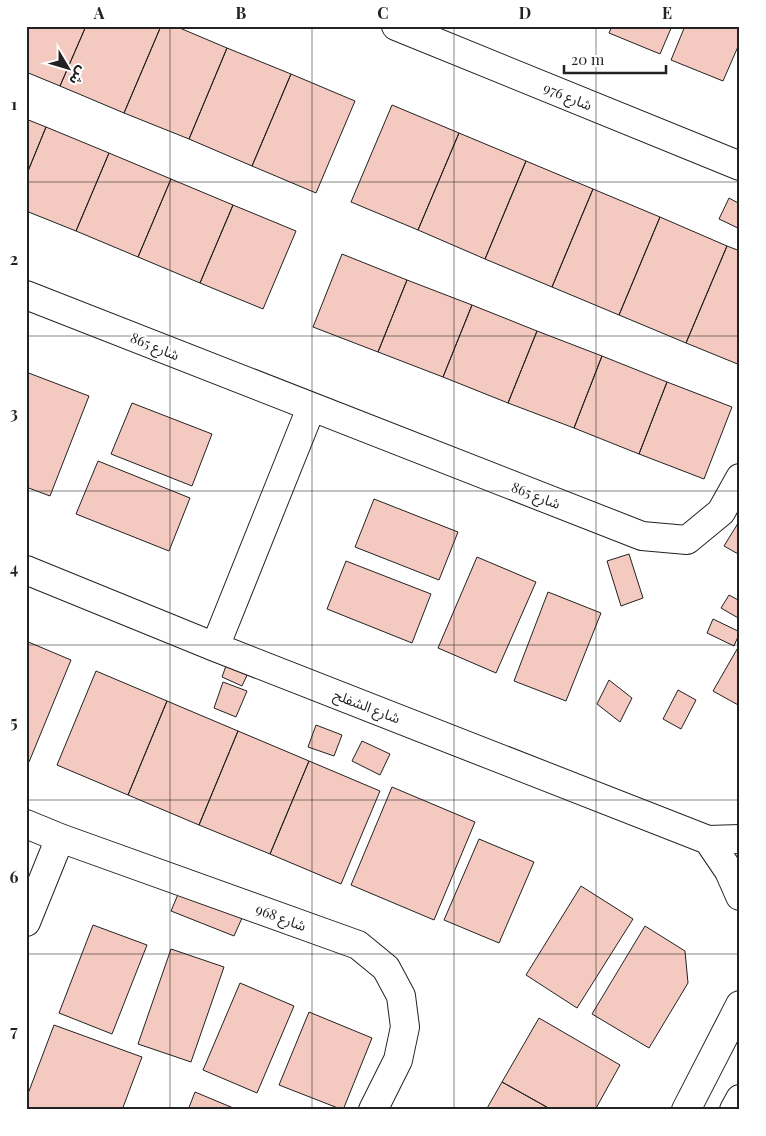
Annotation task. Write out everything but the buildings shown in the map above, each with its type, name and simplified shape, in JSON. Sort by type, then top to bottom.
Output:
[{"type":"street","name":"شارع 976","points":[[396,26],[740,166]]},
{"type":"street","name":"شارع 865","points":[[26,295],[642,536],[687,540],[721,512],[740,478]]},
{"type":"street","points":[[215,647],[311,408]]},
{"type":"street","name":"شارع الشفلح","points":[[26,570],[215,647],[708,840],[740,839]]},
{"type":"street","name":"شارع 968","points":[[26,824],[60,838],[358,945],[386,968],[401,996],[405,1026],[398,1060],[373,1110]]},
{"type":"street","points":[[26,922],[60,838]]},
{"type":"street","points":[[708,840],[729,871],[740,896]]},
{"type":"street","points":[[686,1110],[740,1005]]},
{"type":"street","points":[[734,1110],[740,1099]]}]
